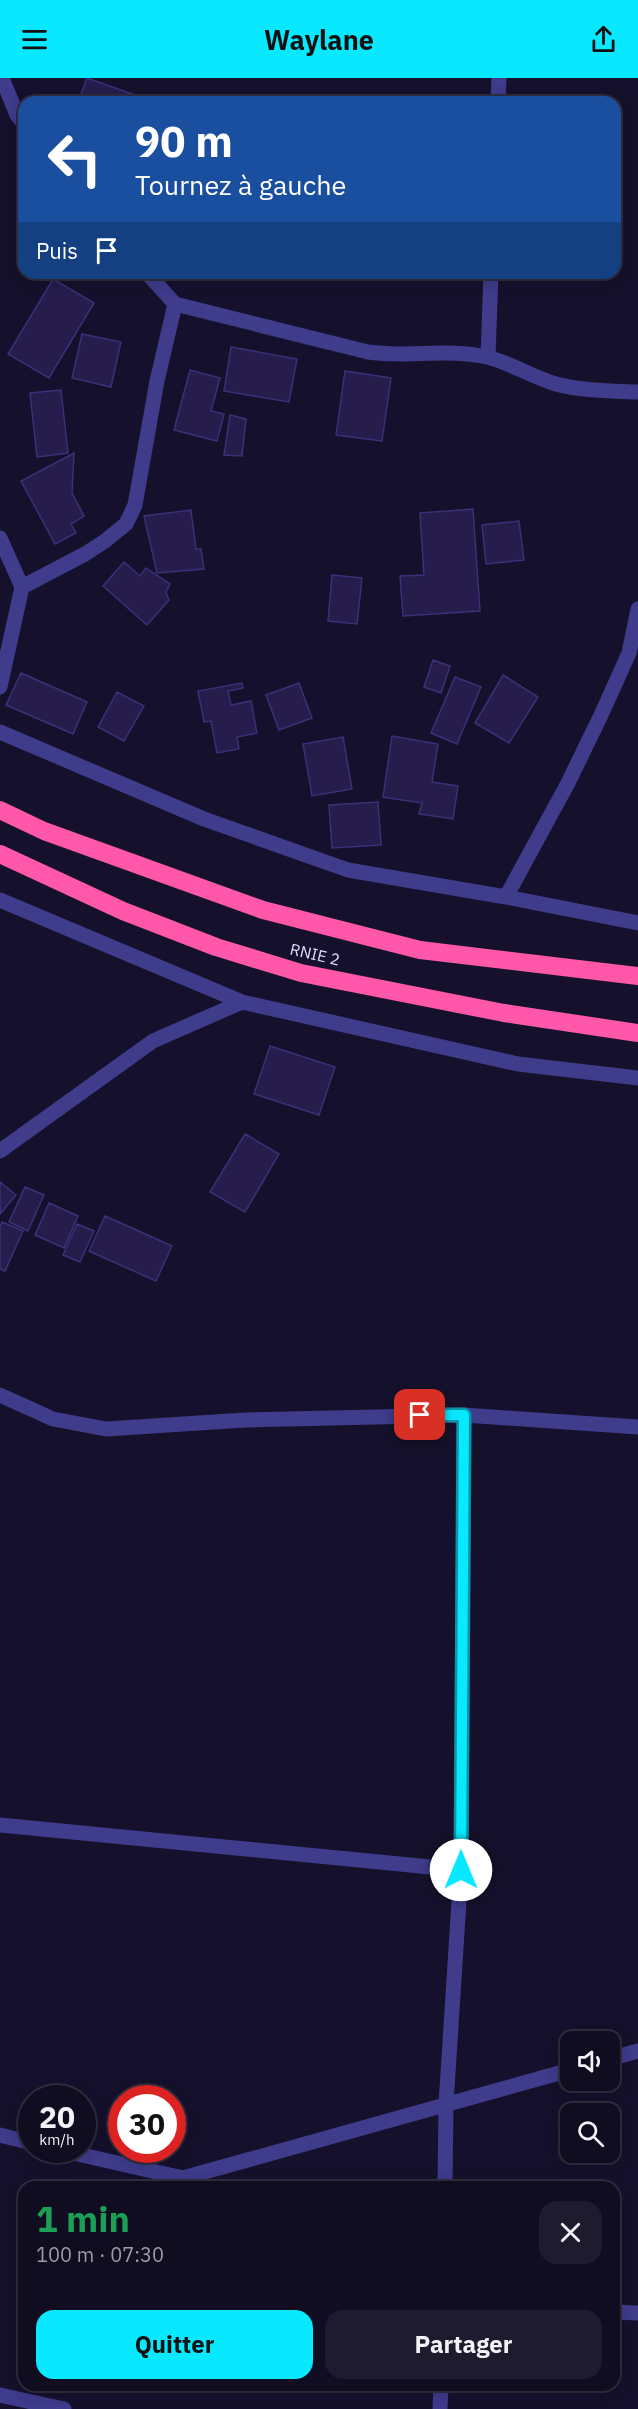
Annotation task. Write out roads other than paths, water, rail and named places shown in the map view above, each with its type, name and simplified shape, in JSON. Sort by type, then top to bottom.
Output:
[{"type":"highway","name":"RNIE 2","points":[[0,810],[44,831],[263,910],[420,950],[638,976]]},
{"type":"highway","name":"RNIE 2","points":[[0,854],[123,911],[216,947],[301,972],[504,1013],[638,1033]]},
{"type":"street","points":[[2,78],[18,116]]},
{"type":"street","points":[[498,96],[499,78]]},
{"type":"street","points":[[152,279],[175,304],[368,352],[384,355],[453,353],[488,357],[556,384],[599,391],[638,392]]},
{"type":"street","points":[[488,357],[491,279]]},
{"type":"street","points":[[22,587],[85,554],[126,524],[135,505],[157,381],[175,304]]},
{"type":"street","points":[[0,538],[22,587],[0,687]]},
{"type":"street","points":[[506,897],[634,654],[638,609]]},
{"type":"street","points":[[0,732],[204,819],[348,870],[506,897],[638,923]]},
{"type":"street","points":[[0,900],[242,1002],[518,1064],[638,1078]]},
{"type":"street","points":[[0,1151],[153,1041],[242,1002]]},
{"type":"street","points":[[0,1395],[53,1419],[106,1429],[245,1420],[464,1415],[638,1427]]},
{"type":"street","points":[[445,2181],[446,2104],[461,1870],[464,1415]]},
{"type":"street","points":[[0,1826],[461,1870]]},
{"type":"street","points":[[620,2056],[638,2051]]},
{"type":"street","points":[[96,2158],[183,2178],[560,2073]]},
{"type":"street","points":[[0,2135],[18,2140]]},
{"type":"street","points":[[620,2312],[638,2313]]},
{"type":"street","points":[[440,2409],[441,2391]]},
{"type":"street","points":[[0,2395],[64,2409]]}]
